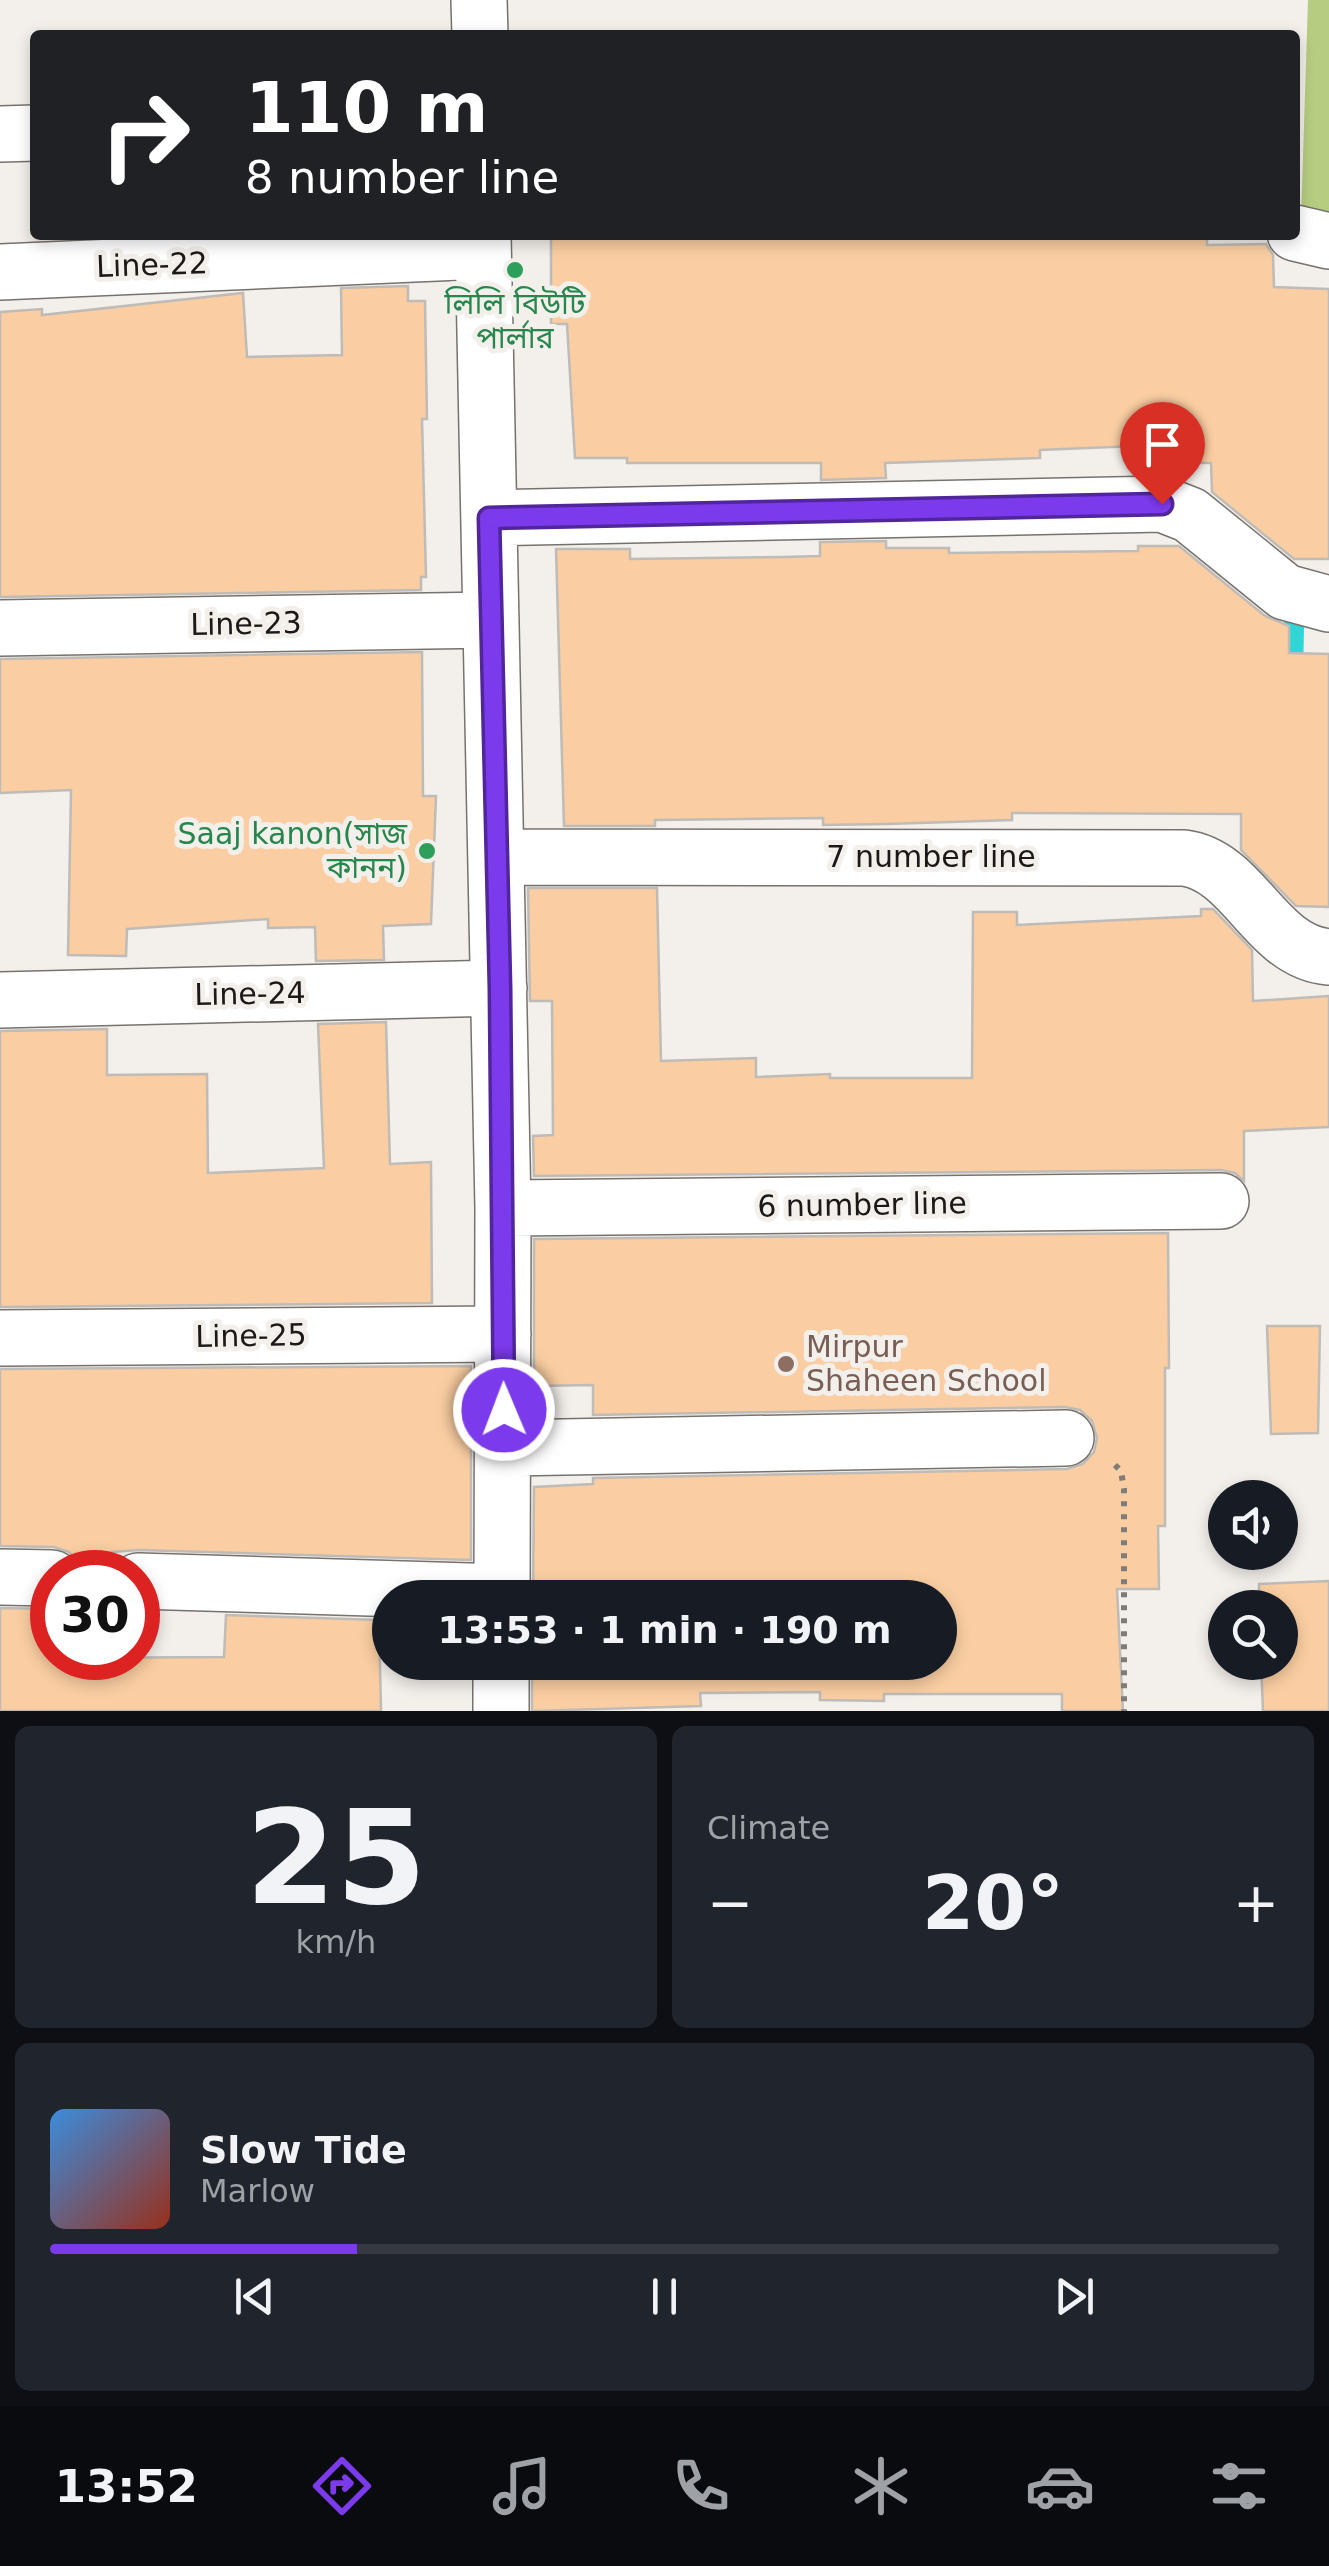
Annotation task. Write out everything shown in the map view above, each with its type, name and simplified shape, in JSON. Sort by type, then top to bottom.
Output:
[{"type":"street","points":[[480,0],[480,30]]},
{"type":"street","points":[[0,134],[30,133]]},
{"type":"street","points":[[1300,234],[1329,241]]},
{"type":"street","points":[[483,243],[500,988],[502,1580]]},
{"type":"street","name":"Line-22","points":[[0,272],[483,243]]},
{"type":"street","points":[[489,518],[1162,504],[1190,515],[1285,592],[1329,604]]},
{"type":"street","name":"Line-23","points":[[0,628],[491,620]]},
{"type":"street","name":"7 number line","points":[[496,856],[1203,860],[1284,937],[1303,951],[1329,958]]},
{"type":"street","name":"Line-24","points":[[0,1000],[500,988]]},
{"type":"street","name":"6 number line","points":[[503,1208],[1221,1202]]},
{"type":"street","name":"Line-25","points":[[0,1338],[503,1334]]},
{"type":"street","points":[[504,1448],[1066,1438]]},
{"type":"street","points":[[0,1577],[30,1578]]},
{"type":"street","points":[[160,1582],[372,1590]]},
{"type":"street","points":[[500,1711],[501,1680]]},
{"type":"path","points":[[1066,1438],[1099,1451],[1121,1470],[1124,1711]]},
{"type":"green space","points":[[1308,0],[1329,0],[1329,219],[1301,219]]},
{"type":"building","points":[[551,240],[1207,240],[1207,245],[1266,244],[1273,255],[1274,287],[1329,289],[1329,559],[1294,559],[1212,492],[1211,463],[1136,462],[1136,446],[1040,450],[1040,458],[885,463],[886,478],[821,480],[821,463],[627,463],[627,458],[575,458],[567,324],[551,324]]},
{"type":"building","points":[[408,286],[408,301],[425,301],[427,419],[422,419],[426,577],[421,577],[421,590],[0,597],[0,312],[42,309],[42,315],[243,293],[247,357],[342,355],[341,288]]},
{"type":"building","points":[[886,541],[886,548],[949,548],[949,553],[1138,551],[1138,546],[1179,546],[1265,616],[1289,626],[1289,653],[1329,654],[1329,907],[1296,906],[1241,850],[1241,814],[1012,813],[1012,820],[887,824],[823,825],[823,818],[655,820],[655,826],[564,826],[556,549],[630,549],[630,559],[783,557],[820,556],[820,542]]},
{"type":"building","points":[[422,652],[423,796],[436,796],[431,924],[383,926],[384,960],[316,961],[315,927],[268,928],[268,919],[127,929],[126,956],[68,955],[71,790],[0,793],[0,659]]},
{"type":"building","points":[[528,888],[657,888],[661,1061],[756,1058],[756,1077],[830,1074],[830,1078],[972,1078],[973,912],[1017,912],[1017,925],[1201,916],[1201,909],[1213,909],[1252,950],[1253,1001],[1329,996],[1329,1127],[1244,1131],[1244,1181],[1235,1173],[1221,1170],[534,1176],[533,1136],[553,1135],[552,1001],[530,1001]]},
{"type":"building","points":[[386,1022],[390,1164],[431,1162],[432,1303],[0,1307],[0,1031],[107,1029],[107,1075],[207,1074],[208,1173],[324,1168],[318,1024]]},
{"type":"building","points":[[1168,1233],[1165,1526],[1158,1526],[1159,1589],[1117,1589],[1123,1711],[1062,1711],[1062,1694],[884,1694],[884,1701],[820,1700],[820,1692],[700,1693],[701,1706],[532,1711],[532,1680],[957,1680],[957,1580],[533,1580],[534,1487],[593,1484],[593,1478],[1067,1469],[1083,1464],[1094,1452],[1097,1438],[1092,1421],[1080,1410],[1065,1407],[593,1415],[593,1385],[534,1386],[534,1239]]},
{"type":"building","points":[[1267,1326],[1320,1326],[1318,1433],[1271,1434]]},
{"type":"building","points":[[471,1366],[471,1560],[0,1546],[0,1369]]},
{"type":"building","points":[[1329,1581],[1329,1711],[1263,1711],[1262,1680],[1298,1680],[1298,1590],[1259,1590],[1259,1584]]},
{"type":"building","points":[[0,1608],[30,1609],[30,1680],[160,1680],[160,1657],[224,1657],[226,1615],[372,1620],[372,1680],[380,1680],[381,1711],[0,1711]]},
{"type":"waterway","points":[[1287,599],[1295,628],[1294,677]]},
{"type":"place","name":"লিলি বিউটি পার্লার","points":[[515,270]]},
{"type":"place","name":"Saaj kanon(সাজ কানন)","points":[[427,851]]},
{"type":"place","name":"Mirpur Shaheen School","points":[[786,1364]]},
{"type":"route","points":[[504,1410],[500,988],[489,518],[1162,504]]}]
